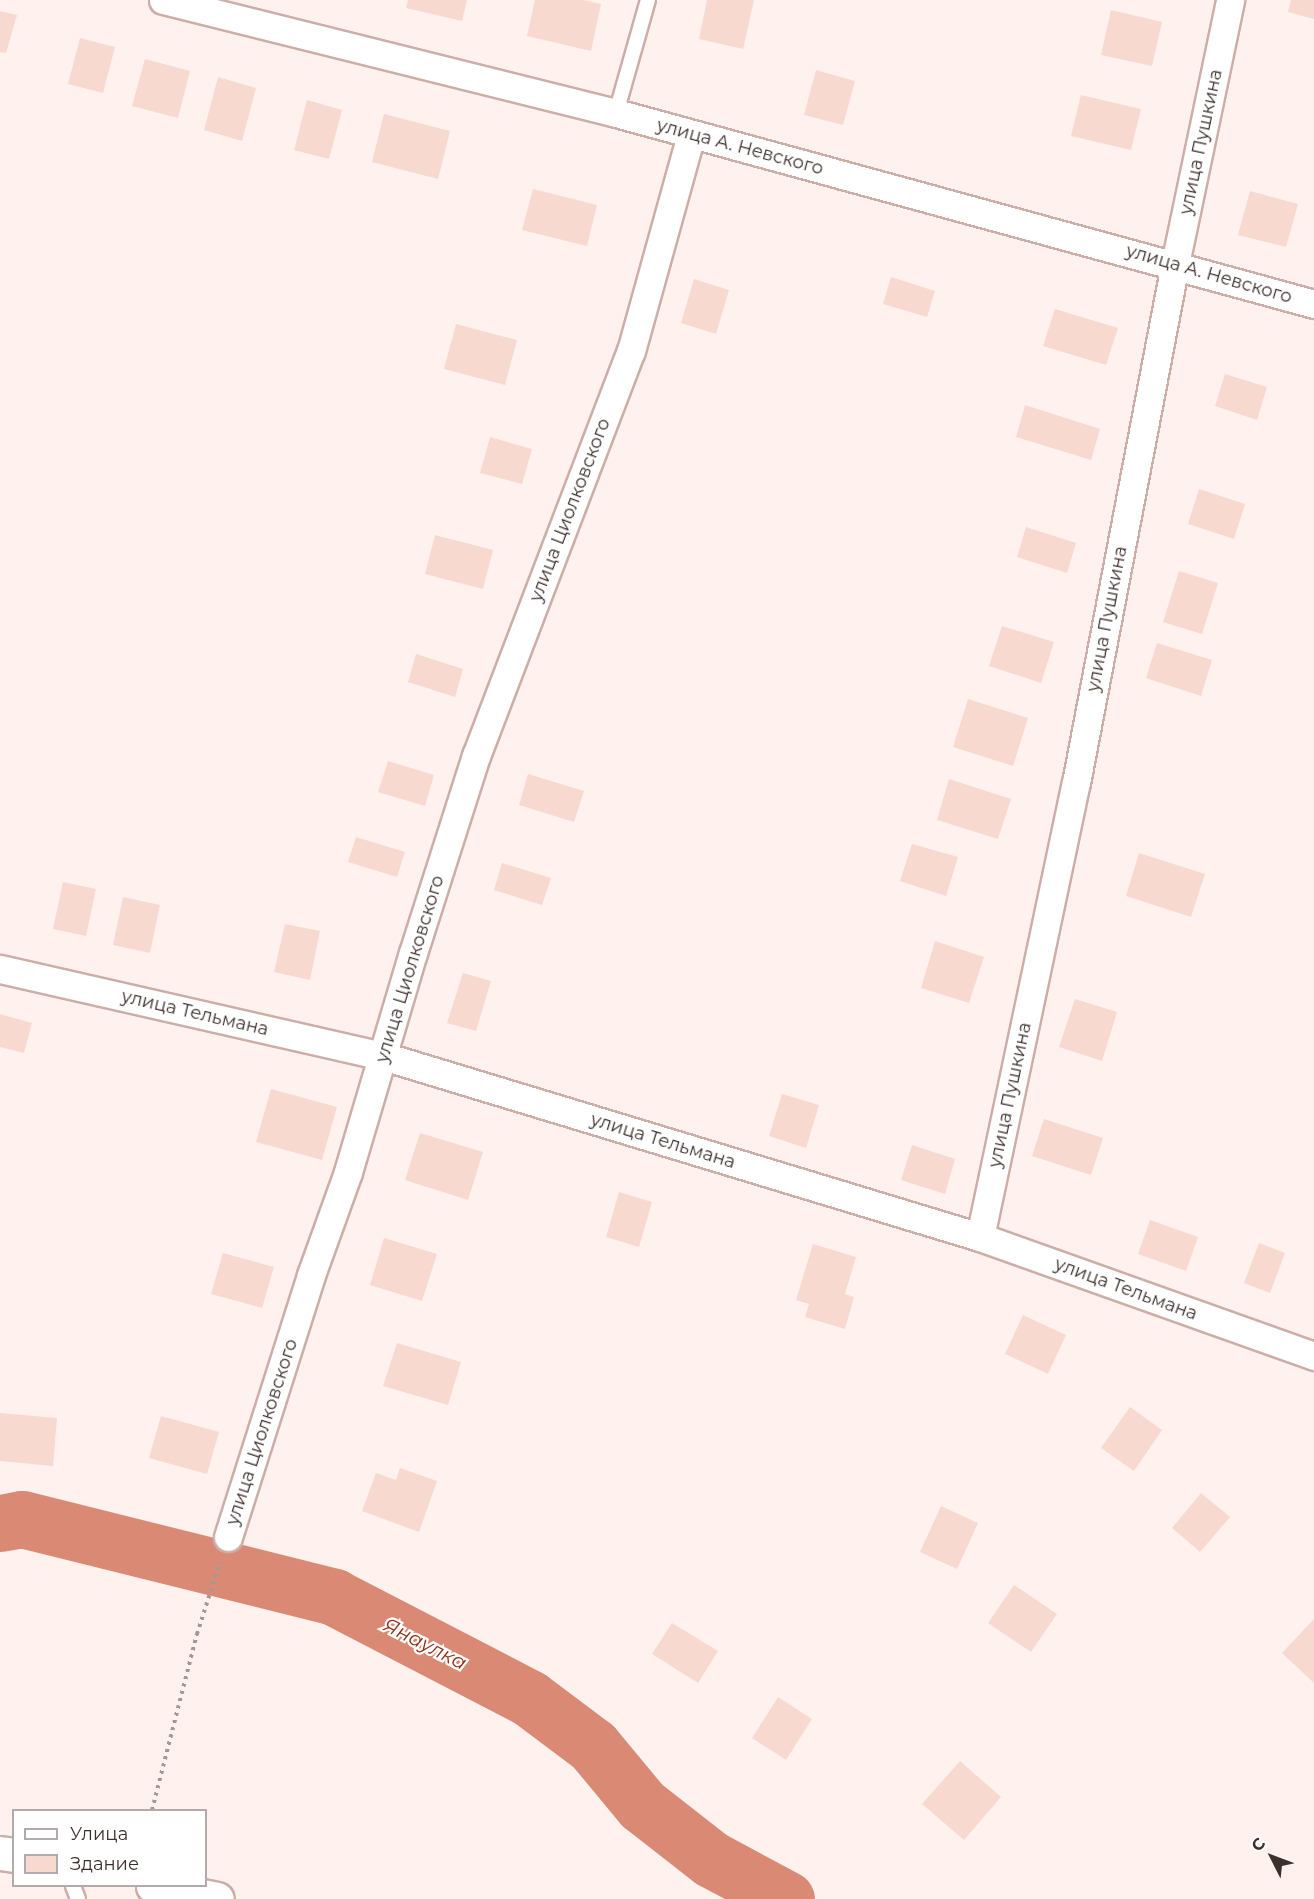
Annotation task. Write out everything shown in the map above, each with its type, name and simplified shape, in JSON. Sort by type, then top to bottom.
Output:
[{"type":"street","name":"улица А. Невского","points":[[163,0],[616,113],[1175,264],[1314,304]]},
{"type":"street","name":"улица Пушкина","points":[[980,1237],[1076,783],[1175,264],[1230,0]]},
{"type":"street","name":"улица Циолковского","points":[[228,1537],[311,1275],[348,1172],[476,756],[631,351],[691,135]]},
{"type":"street","name":"улица Тельмана","points":[[0,969],[383,1056],[980,1237],[1314,1356]]},
{"type":"street","points":[[158,1887],[217,1899]]},
{"type":"lane","points":[[616,113],[648,0]]},
{"type":"path","name":"улица Циолковского","points":[[152,1809],[197,1634],[228,1537]]},
{"type":"building","points":[[408,0],[467,0],[462,21],[406,8]]},
{"type":"building","points":[[535,0],[583,0],[601,4],[591,51],[527,36]]},
{"type":"building","points":[[707,0],[754,0],[743,49],[699,39]]},
{"type":"building","points":[[1291,0],[1314,0],[1314,19],[1288,12]]},
{"type":"building","points":[[1111,10],[1162,22],[1152,66],[1101,55]]},
{"type":"building","points":[[0,11],[17,15],[6,53],[0,52]]},
{"type":"building","points":[[80,38],[115,47],[103,93],[68,84]]},
{"type":"building","points":[[145,59],[190,71],[178,118],[132,106]]},
{"type":"building","points":[[816,70],[855,81],[843,125],[804,115]]},
{"type":"building","points":[[218,77],[256,88],[242,141],[204,130]]},
{"type":"building","points":[[1081,95],[1141,109],[1131,150],[1071,136]]},
{"type":"building","points":[[307,100],[342,110],[329,159],[294,150]]},
{"type":"building","points":[[384,114],[450,131],[438,179],[372,162]]},
{"type":"building","points":[[533,189],[597,205],[587,246],[522,230]]},
{"type":"building","points":[[1250,191],[1298,204],[1286,247],[1238,235]]},
{"type":"building","points":[[891,277],[935,291],[927,317],[883,304]]},
{"type":"building","points":[[694,279],[729,290],[716,334],[681,323]]},
{"type":"building","points":[[1055,309],[1118,328],[1106,365],[1043,346]]},
{"type":"building","points":[[456,324],[517,340],[505,385],[444,369]]},
{"type":"building","points":[[1225,374],[1267,387],[1257,420],[1215,406]]},
{"type":"building","points":[[1025,405],[1100,429],[1091,460],[1016,437]]},
{"type":"building","points":[[490,437],[532,449],[522,484],[480,473]]},
{"type":"building","points":[[1199,489],[1245,504],[1234,539],[1188,524]]},
{"type":"building","points":[[1026,527],[1076,543],[1067,573],[1017,557]]},
{"type":"building","points":[[435,535],[493,550],[483,589],[425,574]]},
{"type":"building","points":[[1179,571],[1218,583],[1202,634],[1163,622]]},
{"type":"building","points":[[1002,626],[1054,642],[1041,683],[989,666]]},
{"type":"building","points":[[1157,643],[1212,660],[1201,696],[1146,678]]},
{"type":"building","points":[[416,654],[463,669],[455,697],[408,682]]},
{"type":"building","points":[[968,699],[1028,718],[1013,766],[953,747]]},
{"type":"building","points":[[388,761],[434,775],[425,806],[378,792]]},
{"type":"building","points":[[528,774],[584,791],[574,822],[519,805]]},
{"type":"building","points":[[949,779],[1011,799],[998,839],[937,820]]},
{"type":"building","points":[[356,837],[405,852],[397,877],[348,862]]},
{"type":"building","points":[[912,844],[958,857],[946,896],[900,881]]},
{"type":"building","points":[[1139,853],[1205,874],[1191,917],[1126,896]]},
{"type":"building","points":[[502,863],[551,878],[542,905],[494,890]]},
{"type":"building","points":[[63,882],[96,889],[86,936],[53,929]]},
{"type":"building","points":[[123,897],[160,905],[150,953],[113,945]]},
{"type":"building","points":[[285,924],[320,931],[310,980],[274,972]]},
{"type":"building","points":[[935,941],[984,957],[969,1003],[921,988]]},
{"type":"building","points":[[463,973],[491,981],[476,1031],[447,1023]]},
{"type":"building","points":[[1075,999],[1117,1012],[1102,1061],[1059,1047]]},
{"type":"building","points":[[0,1014],[32,1023],[24,1053],[0,1047]]},
{"type":"building","points":[[271,1089],[337,1107],[322,1160],[256,1142]]},
{"type":"building","points":[[782,1094],[819,1105],[806,1148],[769,1136]]},
{"type":"building","points":[[1044,1119],[1103,1138],[1091,1175],[1032,1156]]},
{"type":"building","points":[[420,1133],[483,1152],[468,1200],[405,1180]]},
{"type":"building","points":[[912,1145],[955,1159],[945,1194],[901,1180]]},
{"type":"building","points":[[619,1192],[652,1202],[639,1247],[606,1237]]},
{"type":"building","points":[[1150,1220],[1198,1237],[1186,1271],[1138,1254]]},
{"type":"building","points":[[384,1238],[437,1254],[422,1301],[370,1285]]},
{"type":"building","points":[[1259,1243],[1285,1253],[1270,1293],[1244,1283]]},
{"type":"building","points":[[813,1244],[856,1257],[845,1294],[854,1297],[845,1329],[805,1317],[809,1304],[796,1300]]},
{"type":"building","points":[[223,1253],[274,1267],[262,1308],[211,1294]]},
{"type":"building","points":[[1023,1315],[1066,1335],[1048,1374],[1005,1354]]},
{"type":"building","points":[[397,1343],[461,1362],[448,1405],[383,1386]]},
{"type":"building","points":[[1130,1407],[1162,1430],[1134,1471],[1101,1448]]},
{"type":"building","points":[[0,1413],[57,1418],[53,1466],[0,1461]]},
{"type":"building","points":[[161,1416],[219,1432],[207,1474],[149,1458]]},
{"type":"building","points":[[400,1468],[437,1481],[419,1532],[362,1511],[376,1473],[396,1480]]},
{"type":"building","points":[[1201,1493],[1230,1517],[1200,1552],[1172,1528]]},
{"type":"building","points":[[941,1506],[978,1523],[957,1569],[920,1552]]},
{"type":"building","points":[[1014,1585],[1057,1614],[1031,1652],[988,1623]]},
{"type":"building","points":[[1314,1619],[1314,1683],[1282,1653]]},
{"type":"building","points":[[672,1623],[718,1651],[698,1683],[652,1654]]},
{"type":"building","points":[[778,1697],[812,1719],[786,1760],[752,1738]]},
{"type":"building","points":[[960,1761],[1001,1797],[964,1840],[922,1804]]},
{"type":"waterway","name":"Янаулка","points":[[0,1523],[22,1519],[334,1597],[529,1698],[593,1746],[642,1805],[711,1859],[786,1899]]}]
